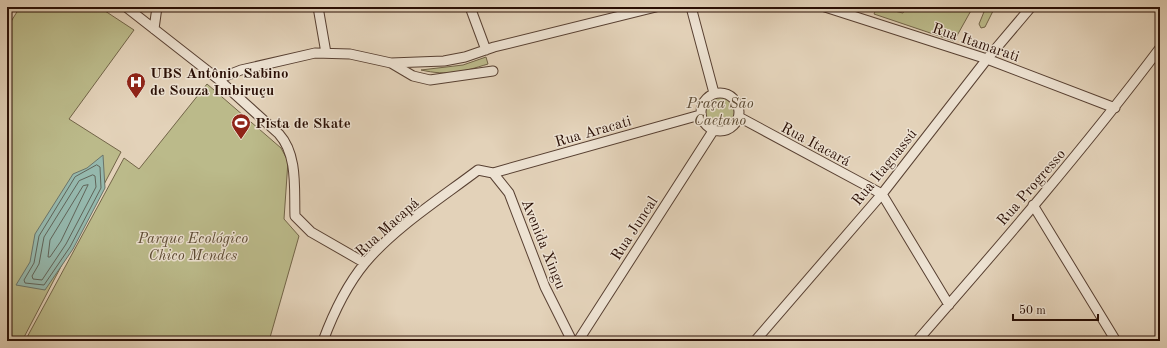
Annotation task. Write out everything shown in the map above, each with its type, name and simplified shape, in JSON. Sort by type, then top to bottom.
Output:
[{"type":"street","points":[[126,7],[218,80],[283,139],[292,160],[295,216],[311,232],[365,263]]},
{"type":"street","points":[[154,28],[157,7]]},
{"type":"street","points":[[318,7],[326,53]]},
{"type":"street","points":[[470,7],[486,50]]},
{"type":"street","points":[[218,80],[240,70],[315,53],[350,54],[391,63],[444,61],[465,57],[486,50],[656,7]]},
{"type":"street","points":[[691,7],[714,93]]},
{"type":"street","name":"Rua Itamarati","points":[[826,7],[987,59],[1115,108]]},
{"type":"street","name":"Rua Itaguassú","points":[[755,341],[882,194],[987,59],[1031,7]]},
{"type":"street","name":"Rua Progresso","points":[[917,341],[1033,205],[1066,170],[1160,48]]},
{"type":"street","points":[[391,63],[413,76],[430,80],[493,71]]},
{"type":"street","points":[[714,93],[728,94],[733,98],[738,106],[738,117],[736,123],[726,131],[713,131],[705,125],[700,115],[700,110],[705,99],[714,93]]},
{"type":"street","name":"Rua Aracati","points":[[493,173],[700,115]]},
{"type":"street","name":"Rua Itacará","points":[[738,117],[882,194]]},
{"type":"street","name":"Rua Juncal","points":[[578,341],[713,131]]},
{"type":"street","name":"Rua Macapá","points":[[323,341],[334,312],[365,263],[402,227],[478,170],[493,173]]},
{"type":"street","name":"Avenida Xingu","points":[[493,173],[509,193],[545,287],[572,341]]},
{"type":"street","points":[[882,194],[948,305]]},
{"type":"street","points":[[1033,205],[1116,341]]},
{"type":"green space","points":[[20,7],[99,7],[134,30],[69,119],[121,152],[22,341],[7,341],[7,28]]},
{"type":"green space","points":[[877,7],[903,13],[906,7],[973,7],[954,41],[874,14]]},
{"type":"green space","points":[[986,7],[995,7],[985,27],[981,28],[979,24]]},
{"type":"green space","points":[[486,57],[488,64],[462,71],[439,73],[421,70],[463,65]]},
{"type":"green space","name":"Parque Ecológico Chico Mendes","points":[[207,84],[281,148],[288,161],[284,219],[299,236],[269,341],[25,341],[124,158],[139,169]]},
{"type":"green space","name":"Praça São Caetano","points":[[723,95],[732,100],[736,105],[736,119],[732,124],[727,128],[717,129],[713,128],[704,119],[703,109],[704,105],[713,96]]},
{"type":"water","points":[[103,155],[105,188],[73,249],[45,290],[16,285],[30,262],[35,234],[73,174],[87,168]]},
{"type":"place","name":"UBS Antônio Sabino de Souza Imbiruçu","points":[[136,99]]},
{"type":"place","name":"Pista de Skate","points":[[241,140]]}]
